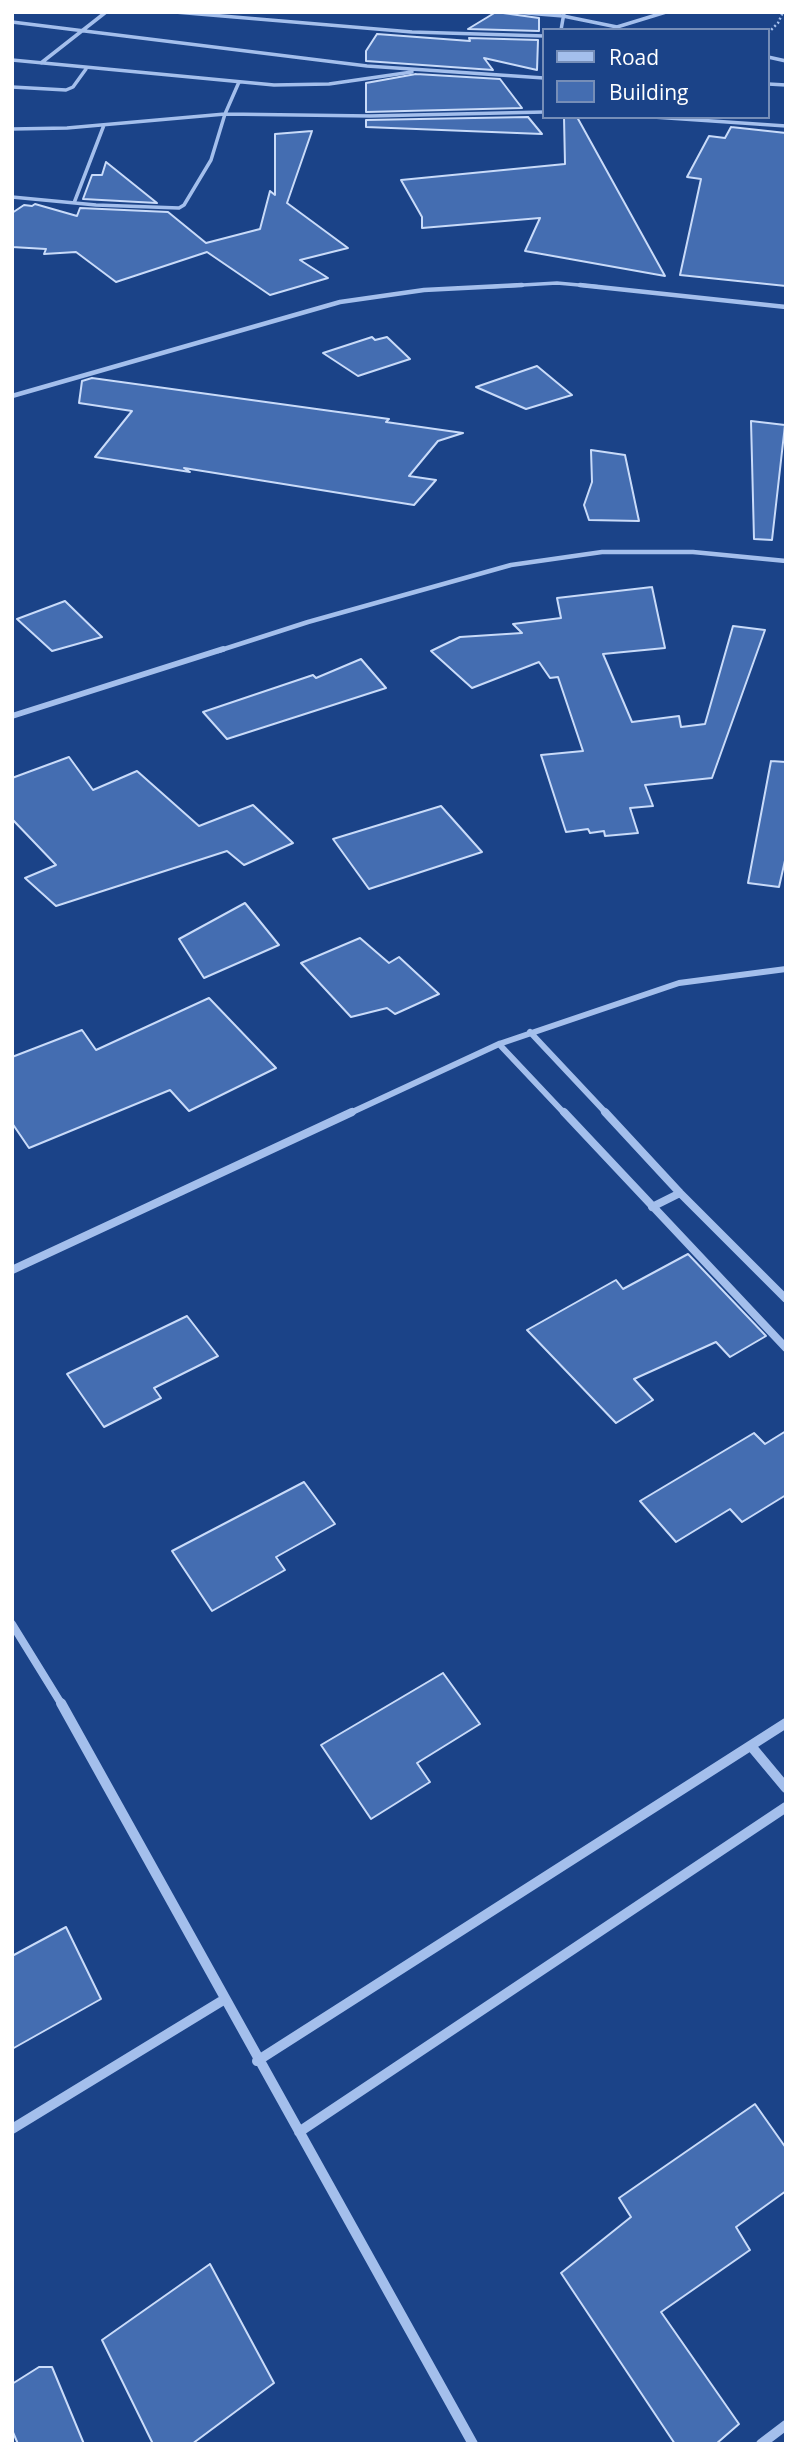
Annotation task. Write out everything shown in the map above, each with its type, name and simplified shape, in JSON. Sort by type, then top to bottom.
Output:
[{"type":"street","points":[[41,63],[106,12]]},
{"type":"street","points":[[175,12],[412,32],[542,36]]},
{"type":"street","points":[[514,12],[564,14],[622,28]]},
{"type":"street","points":[[617,27],[666,12]]},
{"type":"street","points":[[12,22],[367,66],[542,78]]},
{"type":"street","points":[[12,60],[239,82],[329,84],[426,70]]},
{"type":"street","points":[[12,87],[66,90],[73,87],[86,69]]},
{"type":"street","points":[[12,197],[179,208],[184,205],[211,160],[225,114],[239,82]]},
{"type":"street","points":[[12,129],[104,125],[225,114],[370,116],[542,112]]},
{"type":"street","points":[[683,119],[786,126]]},
{"type":"street","points":[[74,203],[104,125]]},
{"type":"street","points":[[12,396],[340,302],[424,290],[557,284],[642,290],[786,307]]},
{"type":"street","points":[[12,716],[308,622],[511,565],[602,552],[693,552],[786,561]]},
{"type":"street","points":[[12,1270],[499,1044],[678,983],[786,970]]},
{"type":"street","points":[[530,1032],[680,1192],[786,1299]]},
{"type":"street","points":[[499,1044],[786,1348]]},
{"type":"street","points":[[652,1207],[680,1192]]},
{"type":"street","points":[[12,1624],[60,1702],[257,2061],[473,2444]]},
{"type":"street","points":[[257,2061],[786,1723]]},
{"type":"street","points":[[751,1746],[786,1788]]},
{"type":"street","points":[[299,2132],[786,1807]]},
{"type":"street","points":[[12,2129],[225,1999]]},
{"type":"street","points":[[761,2444],[786,2425]]},
{"type":"path","points":[[770,31],[783,12]]},
{"type":"building","points":[[496,12],[539,18],[539,31],[468,29]]},
{"type":"building","points":[[377,34],[470,41],[469,38],[538,40],[537,70],[484,58],[493,70],[366,61],[366,51]]},
{"type":"building","points":[[416,74],[500,79],[522,108],[366,112],[366,83]]},
{"type":"building","points":[[528,117],[542,134],[366,127],[366,120]]},
{"type":"building","points":[[564,119],[578,119],[665,276],[525,251],[540,218],[422,228],[422,217],[401,180],[565,164]]},
{"type":"building","points":[[731,127],[786,133],[786,286],[680,275],[701,179],[687,177],[709,136],[725,138]]},
{"type":"building","points":[[312,131],[287,203],[348,248],[300,260],[328,278],[270,295],[207,252],[116,282],[76,252],[44,254],[46,249],[12,247],[12,213],[24,205],[35,204],[77,216],[80,208],[168,212],[206,243],[260,229],[270,191],[275,195],[275,134]]},
{"type":"building","points":[[106,162],[157,203],[83,199],[92,175],[102,175]]},
{"type":"building","points":[[372,337],[375,340],[387,337],[410,359],[358,376],[323,353]]},
{"type":"building","points":[[537,366],[572,395],[526,409],[476,387]]},
{"type":"building","points":[[92,378],[389,419],[386,422],[463,433],[438,441],[409,476],[436,480],[414,505],[184,468],[190,472],[95,457],[132,411],[79,403],[82,381]]},
{"type":"building","points":[[751,421],[785,425],[772,540],[754,539]]},
{"type":"building","points":[[591,450],[625,455],[639,521],[589,520],[584,505],[592,482]]},
{"type":"building","points":[[652,587],[665,648],[603,654],[632,722],[679,716],[681,727],[705,724],[733,626],[765,630],[712,778],[645,785],[653,806],[630,808],[638,833],[605,836],[604,831],[590,833],[588,829],[566,832],[541,755],[583,751],[558,677],[550,678],[539,662],[472,688],[431,651],[460,637],[522,633],[513,624],[561,618],[557,598]]},
{"type":"building","points":[[65,601],[102,637],[52,651],[17,619]]},
{"type":"building","points":[[361,659],[386,688],[227,739],[203,712],[313,675],[316,678]]},
{"type":"building","points":[[69,757],[93,790],[137,771],[199,826],[253,805],[293,843],[244,865],[227,851],[56,906],[25,878],[56,865],[12,819],[12,778]]},
{"type":"building","points":[[771,761],[786,762],[786,856],[779,887],[748,883]]},
{"type":"building","points":[[441,806],[482,852],[369,889],[333,839]]},
{"type":"building","points":[[245,903],[279,945],[204,978],[179,939]]},
{"type":"building","points":[[360,938],[389,963],[399,957],[439,994],[395,1014],[387,1008],[351,1017],[301,963]]},
{"type":"building","points":[[209,998],[276,1068],[189,1111],[170,1090],[29,1148],[12,1123],[12,1057],[82,1030],[96,1050]]},
{"type":"building","points":[[688,1254],[766,1336],[730,1357],[716,1342],[634,1379],[653,1400],[616,1423],[527,1330],[616,1280],[623,1289]]},
{"type":"building","points":[[187,1316],[218,1356],[154,1388],[161,1398],[104,1427],[67,1374]]},
{"type":"building","points":[[786,1431],[786,1495],[742,1522],[730,1509],[676,1542],[640,1501],[754,1433],[765,1444]]},
{"type":"building","points":[[304,1482],[335,1524],[276,1557],[285,1570],[212,1611],[172,1551]]},
{"type":"building","points":[[443,1673],[480,1724],[417,1763],[430,1782],[371,1819],[321,1745]]},
{"type":"building","points":[[66,1927],[101,1999],[12,2049],[12,1956]]},
{"type":"building","points":[[755,2104],[786,2148],[786,2191],[736,2227],[750,2250],[661,2312],[739,2424],[716,2444],[675,2444],[561,2273],[631,2217],[619,2198]]},
{"type":"building","points":[[210,2264],[274,2383],[192,2444],[153,2444],[102,2340]]},
{"type":"building","points":[[39,2367],[52,2367],[84,2444],[18,2444],[12,2430],[12,2384]]}]
